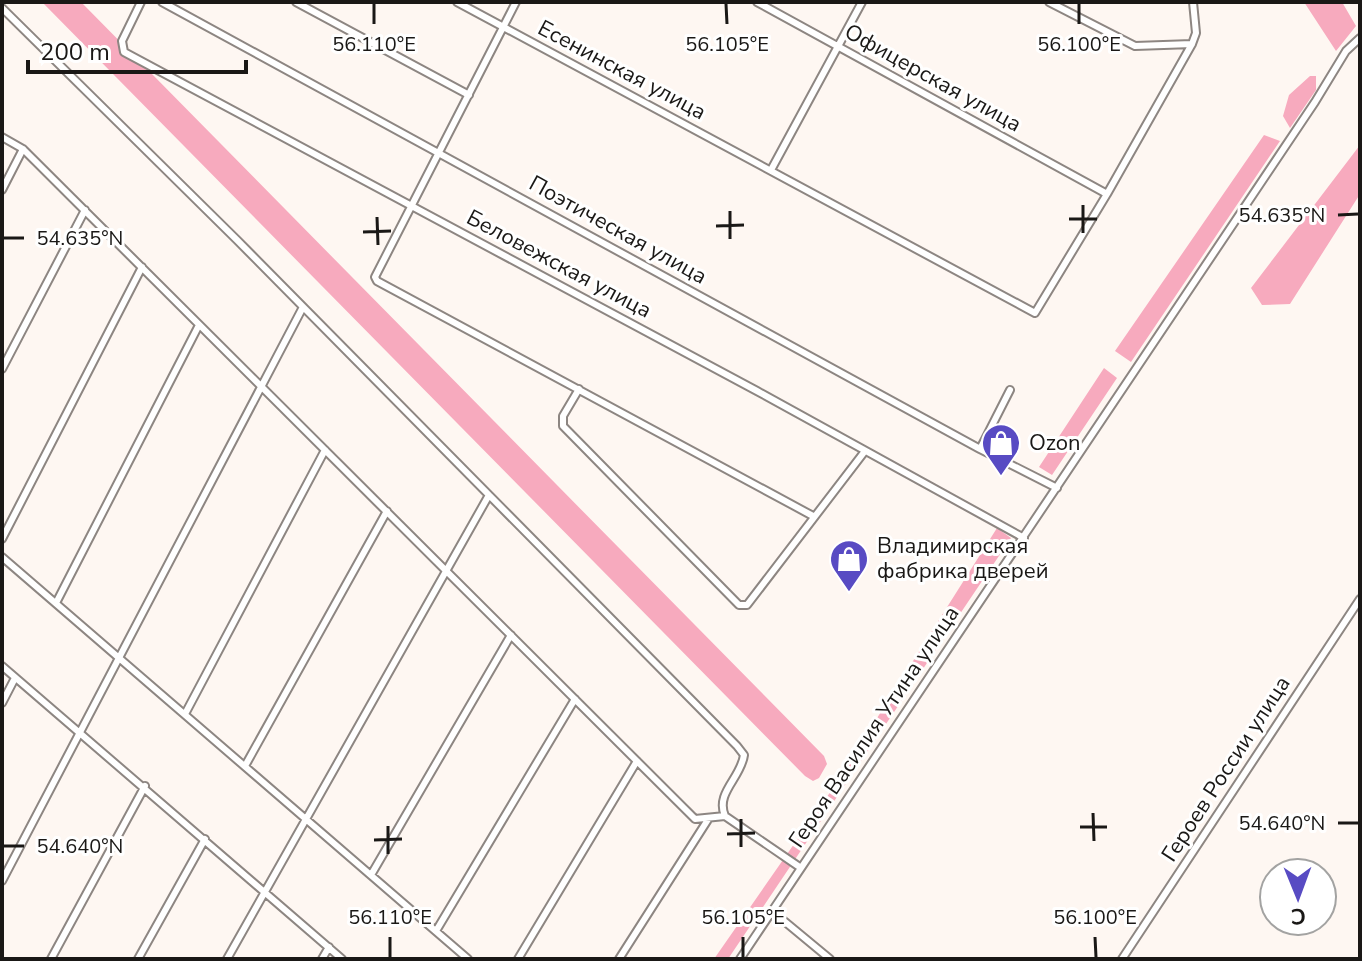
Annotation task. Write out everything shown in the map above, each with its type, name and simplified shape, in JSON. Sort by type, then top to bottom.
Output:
[{"type":"street","name":"Беловежская улица","points":[[141,2],[122,41],[124,52],[1024,538]]},
{"type":"street","name":"Поэтическая улица","points":[[162,2],[980,449],[1057,488]]},
{"type":"street","points":[[296,2],[469,95]]},
{"type":"street","name":"Есенинская улица","points":[[457,2],[1035,313],[1107,194]]},
{"type":"street","points":[[516,2],[375,273],[377,281],[813,516]]},
{"type":"street","name":"Офицерская улица","points":[[757,2],[1107,194]]},
{"type":"street","points":[[771,170],[862,2]]},
{"type":"street","points":[[1049,2],[1135,46],[1192,44]]},
{"type":"street","points":[[1107,194],[1192,44],[1196,33],[1193,2]]},
{"type":"street","points":[[3,8],[737,746],[744,755],[742,765],[723,798],[721,807],[725,816],[801,868]]},
{"type":"street","name":"Героя Василия Утина улица","points":[[740,959],[1315,102],[1346,51],[1360,38]]},
{"type":"street","points":[[2,137],[23,149],[85,210],[695,819],[725,816]]},
{"type":"street","points":[[2,190],[23,149]]},
{"type":"street","points":[[2,369],[85,210]]},
{"type":"street","points":[[2,539],[142,267]]},
{"type":"street","points":[[2,881],[303,307]]},
{"type":"street","points":[[56,603],[199,325]]},
{"type":"street","points":[[579,389],[563,416],[563,426],[739,605],[747,605],[865,451]]},
{"type":"street","points":[[980,449],[1010,390]]},
{"type":"street","points":[[185,714],[325,450]]},
{"type":"street","points":[[227,959],[489,495]]},
{"type":"street","points":[[245,766],[387,511]]},
{"type":"street","points":[[2,557],[468,959]]},
{"type":"street","name":"Героев России улица","points":[[1122,959],[1360,599]]},
{"type":"street","points":[[371,875],[511,635]]},
{"type":"street","points":[[2,666],[145,786],[342,959]]},
{"type":"street","points":[[2,703],[15,678]]},
{"type":"street","points":[[436,931],[575,699]]},
{"type":"street","points":[[518,959],[637,761]]},
{"type":"street","points":[[51,959],[145,786]]},
{"type":"street","points":[[619,959],[709,818]]},
{"type":"street","points":[[138,959],[205,839]]},
{"type":"street","points":[[772,911],[830,959]]},
{"type":"street","points":[[322,959],[329,947]]},
{"type":"shaded area","points":[[42,2],[81,2],[824,756],[827,764],[819,778],[813,781],[805,776]]},
{"type":"shaded area","points":[[1304,2],[1342,2],[1356,26],[1336,51]]},
{"type":"shaded area","points":[[1310,76],[1316,76],[1316,90],[1290,128],[1283,116],[1289,95]]},
{"type":"shaded area","points":[[1264,135],[1280,141],[1131,362],[1115,351]]},
{"type":"shaded area","points":[[1360,145],[1360,194],[1290,304],[1262,305],[1251,288]]},
{"type":"shaded area","points":[[1104,368],[1117,378],[1052,475],[1039,467]]},
{"type":"shaded area","points":[[997,528],[1011,538],[728,959],[714,959],[831,791]]},
{"type":"place","name":"Ozon","points":[[1001,477]]},
{"type":"place","name":"Владимирская фабрика дверей","points":[[849,593]]}]
